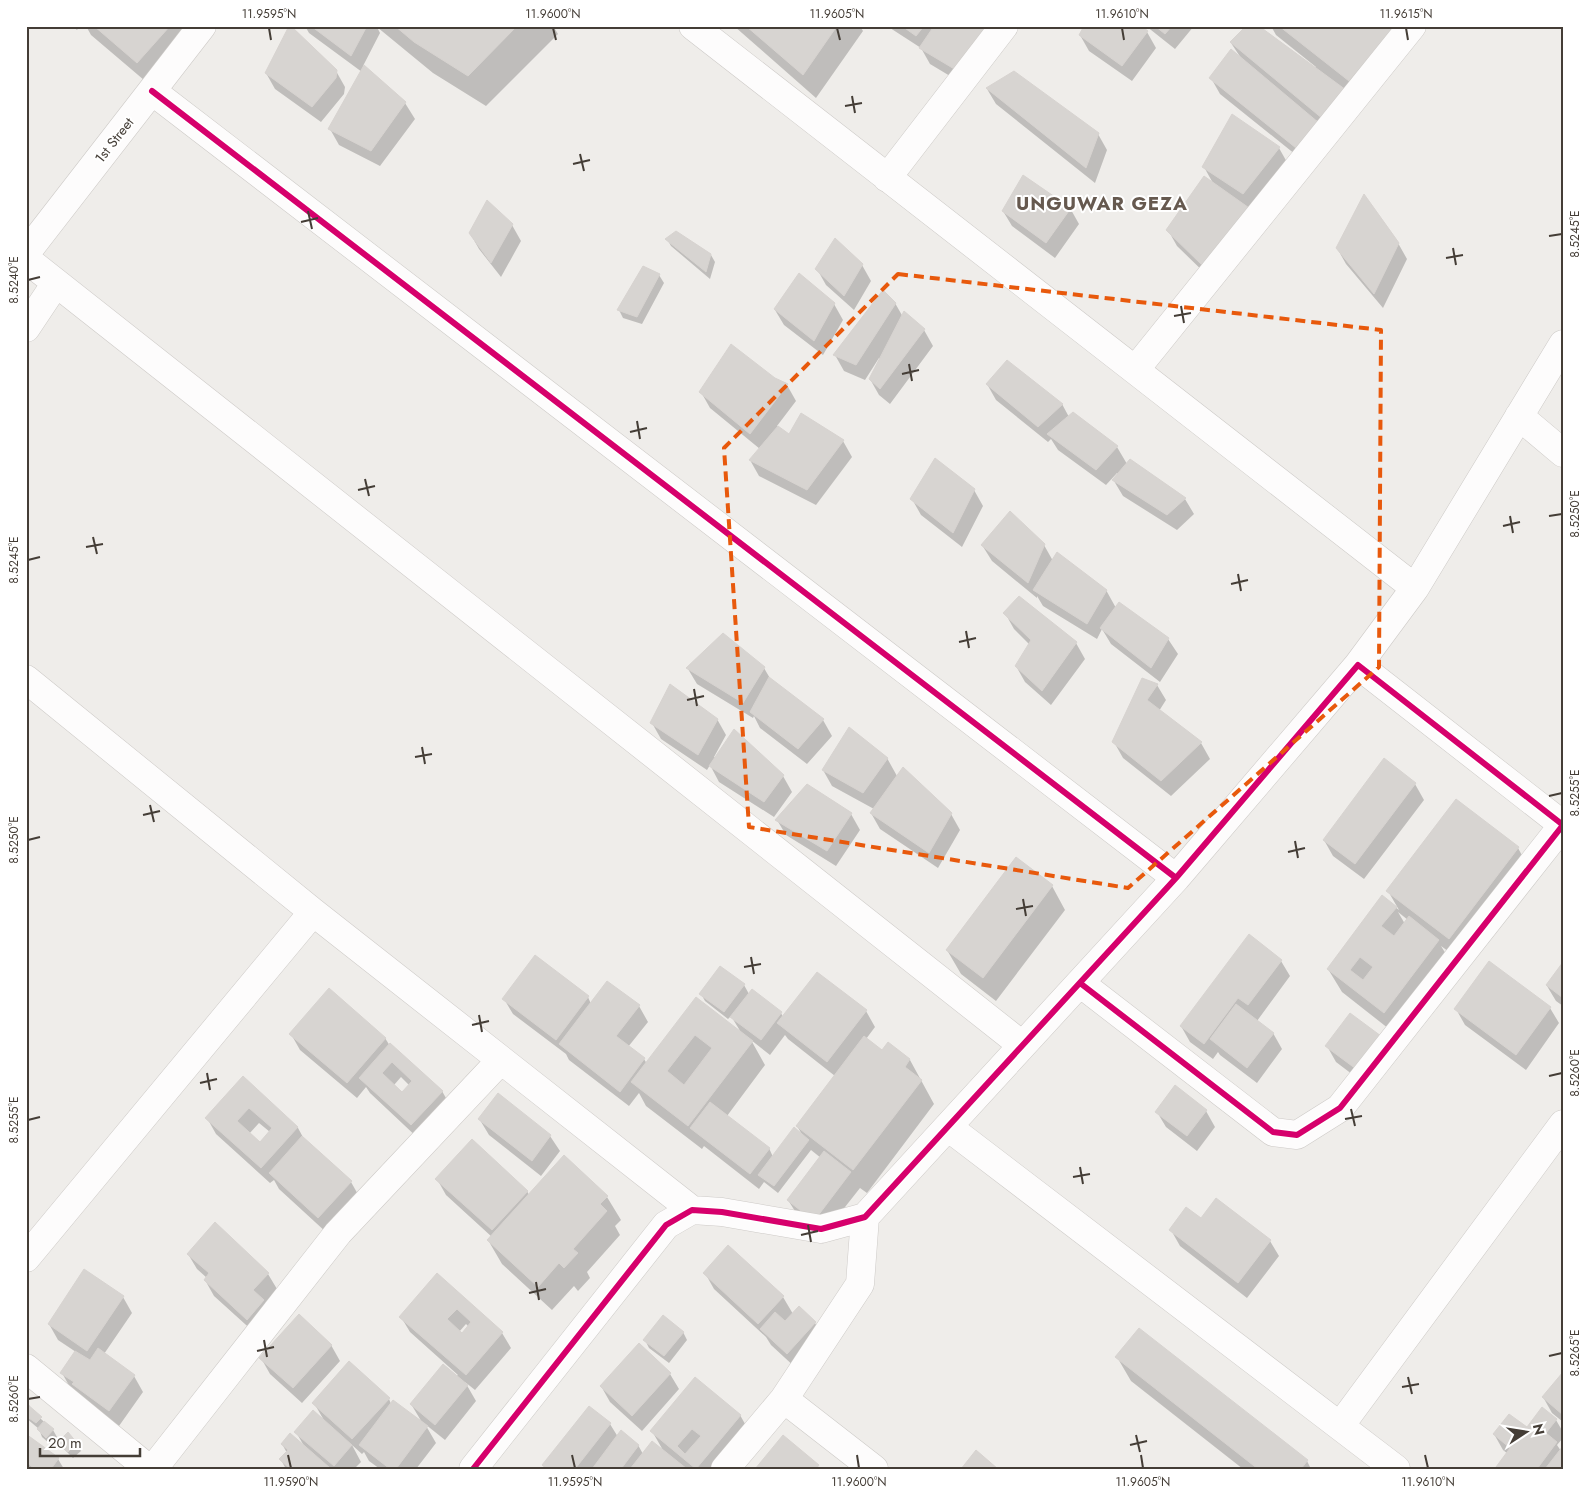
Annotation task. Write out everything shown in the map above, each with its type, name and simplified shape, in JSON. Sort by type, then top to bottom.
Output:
[{"type":"street","name":"1st Street","points":[[26,253],[202,26]]},
{"type":"street","points":[[693,26],[1415,588]]},
{"type":"street","points":[[888,178],[1004,26]]},
{"type":"street","points":[[1135,370],[1412,26]]},
{"type":"street","points":[[152,91],[1176,878]]},
{"type":"street","points":[[26,259],[1022,1045]]},
{"type":"street","points":[[26,328],[56,283]]},
{"type":"street","points":[[474,1469],[666,1225],[692,1210],[722,1212],[821,1229],[865,1217],[1176,878],[1358,665],[1415,588],[1563,344]]},
{"type":"street","points":[[1519,416],[1563,452]]},
{"type":"street","points":[[1080,983],[1273,1132],[1297,1135],[1340,1108],[1563,825],[1358,665]]},
{"type":"street","points":[[26,679],[313,912],[692,1210]]},
{"type":"street","points":[[26,1258],[313,912]]},
{"type":"street","points":[[153,1469],[338,1233],[502,1060]]},
{"type":"street","points":[[1340,1426],[1563,1124]]},
{"type":"street","points":[[948,1127],[1396,1469]]},
{"type":"street","points":[[725,1469],[784,1399],[860,1284],[865,1217]]},
{"type":"street","points":[[26,1368],[149,1469]]},
{"type":"street","points":[[784,1399],[874,1469]]},
{"type":"highlighted area","points":[[898,274],[1381,330],[1379,667],[1128,888],[749,827],[724,448]]},
{"type":"building","points":[[94,26],[170,26],[137,63]]},
{"type":"building","points":[[289,26],[337,70],[336,78],[312,107],[265,73]]},
{"type":"building","points":[[311,26],[367,26],[351,56]]},
{"type":"building","points":[[395,26],[517,26],[468,76],[414,42]]},
{"type":"building","points":[[746,26],[837,26],[803,75]]},
{"type":"building","points":[[902,26],[924,26],[916,36]]},
{"type":"building","points":[[934,26],[988,26],[956,70],[919,48]]},
{"type":"building","points":[[1084,26],[1141,26],[1148,31],[1122,66],[1079,35]]},
{"type":"building","points":[[1155,26],[1172,26],[1165,34]]},
{"type":"building","points":[[1246,26],[1259,26],[1346,90],[1323,119],[1230,42]]},
{"type":"building","points":[[1279,26],[1388,26],[1393,30],[1349,81]]},
{"type":"building","points":[[1231,49],[1319,123],[1296,148],[1209,78]]},
{"type":"building","points":[[364,65],[406,102],[371,151],[328,129]]},
{"type":"building","points":[[1014,71],[1099,133],[1086,168],[986,88]]},
{"type":"building","points":[[1232,114],[1280,147],[1243,194],[1202,167]]},
{"type":"building","points":[[1023,175],[1071,208],[1046,243],[1002,211]]},
{"type":"building","points":[[1204,176],[1252,210],[1203,266],[1166,230]]},
{"type":"building","points":[[1364,194],[1399,243],[1374,294],[1336,248]]},
{"type":"building","points":[[487,200],[513,224],[491,263],[469,233]]},
{"type":"building","points":[[676,231],[711,254],[706,272],[665,239]]},
{"type":"building","points":[[835,238],[863,264],[844,296],[815,269]]},
{"type":"building","points":[[643,266],[660,274],[637,317],[617,310]]},
{"type":"building","points":[[799,273],[835,303],[814,341],[774,309]]},
{"type":"building","points":[[883,290],[896,303],[856,365],[833,355]]},
{"type":"building","points":[[904,311],[925,329],[880,389],[869,379]]},
{"type":"building","points":[[731,344],[775,378],[788,384],[750,434],[699,392]]},
{"type":"building","points":[[1007,360],[1063,404],[1038,427],[986,384]]},
{"type":"building","points":[[1073,412],[1118,446],[1096,470],[1047,434]]},
{"type":"building","points":[[801,413],[844,440],[807,490],[749,460],[778,426],[789,434]]},
{"type":"building","points":[[935,458],[975,489],[953,533],[910,499]]},
{"type":"building","points":[[1130,459],[1186,498],[1167,515],[1112,480]]},
{"type":"building","points":[[1010,511],[1045,544],[1028,583],[981,545]]},
{"type":"building","points":[[1057,552],[1107,590],[1087,624],[1033,590]]},
{"type":"building","points":[[1019,596],[1077,642],[1042,691],[1015,666],[1031,640],[1003,613]]},
{"type":"building","points":[[1119,602],[1169,638],[1151,668],[1100,628]]},
{"type":"building","points":[[723,633],[765,667],[743,703],[686,668]]},
{"type":"building","points":[[769,677],[824,719],[798,749],[750,712]]},
{"type":"building","points":[[1142,678],[1158,684],[1147,700],[1202,742],[1161,781],[1112,742]]},
{"type":"building","points":[[670,684],[718,719],[698,755],[650,723]]},
{"type":"building","points":[[849,727],[888,758],[863,793],[822,770]]},
{"type":"building","points":[[734,729],[784,775],[764,802],[709,766]]},
{"type":"building","points":[[1384,758],[1416,783],[1355,864],[1323,840]]},
{"type":"building","points":[[903,767],[952,813],[929,853],[870,813]]},
{"type":"building","points":[[807,784],[852,813],[827,851],[775,820]]},
{"type":"building","points":[[1456,799],[1519,847],[1449,939],[1386,891]]},
{"type":"building","points":[[1016,857],[1053,885],[983,978],[946,950]]},
{"type":"building","points":[[1382,895],[1397,907],[1381,926],[1394,936],[1409,916],[1439,940],[1384,1013],[1327,969]],"holes":[[[1360,957],[1373,967],[1363,980],[1350,970]]]},
{"type":"building","points":[[1249,934],[1282,960],[1248,1005],[1238,998],[1204,1044],[1180,1026]]},
{"type":"building","points":[[535,955],[589,996],[556,1040],[502,999]]},
{"type":"building","points":[[1489,961],[1551,1007],[1516,1055],[1454,1009]]},
{"type":"building","points":[[1563,962],[1563,998],[1546,985]]},
{"type":"building","points":[[720,966],[745,984],[724,1012],[699,994]]},
{"type":"building","points":[[817,972],[867,1010],[827,1062],[777,1023]]},
{"type":"building","points":[[607,981],[640,1005],[616,1036],[645,1058],[620,1092],[559,1044]]},
{"type":"building","points":[[329,988],[386,1038],[347,1083],[289,1034]]},
{"type":"building","points":[[752,989],[782,1012],[761,1040],[730,1017]]},
{"type":"building","points":[[696,997],[753,1041],[688,1126],[631,1082]],"holes":[[[695,1035],[712,1048],[684,1085],[667,1071]]]},
{"type":"building","points":[[1236,1004],[1274,1033],[1247,1068],[1210,1039]]},
{"type":"building","points":[[1350,1013],[1381,1036],[1356,1069],[1325,1046]]},
{"type":"building","points":[[864,1036],[882,1050],[888,1042],[910,1059],[905,1067],[922,1080],[853,1170],[796,1126]]},
{"type":"building","points":[[390,1043],[443,1091],[411,1125],[359,1078]],"holes":[[[392,1062],[412,1081],[402,1092],[382,1073]]]},
{"type":"building","points":[[243,1076],[298,1127],[261,1168],[205,1118]],"holes":[[[249,1108],[272,1128],[260,1142],[237,1121]]]},
{"type":"building","points":[[1175,1085],[1207,1110],[1187,1136],[1155,1112]]},
{"type":"building","points":[[498,1093],[551,1135],[532,1161],[478,1119]]},
{"type":"building","points":[[710,1102],[770,1148],[750,1174],[690,1128]]},
{"type":"building","points":[[794,1127],[809,1140],[774,1186],[758,1175]]},
{"type":"building","points":[[302,1136],[352,1181],[318,1218],[269,1173]]},
{"type":"building","points":[[472,1139],[528,1191],[492,1230],[435,1179]]},
{"type":"building","points":[[824,1151],[851,1172],[814,1221],[787,1200]]},
{"type":"building","points":[[564,1155],[608,1196],[600,1204],[607,1211],[573,1249],[578,1253],[564,1268],[559,1263],[538,1287],[487,1240]]},
{"type":"building","points":[[1216,1198],[1271,1240],[1238,1283],[1169,1230],[1186,1207],[1201,1218]]},
{"type":"building","points":[[215,1222],[269,1273],[253,1290],[264,1300],[247,1320],[204,1280],[209,1273],[187,1254]]},
{"type":"building","points":[[728,1245],[784,1296],[758,1324],[703,1273]]},
{"type":"building","points":[[84,1269],[124,1296],[87,1351],[48,1324]]},
{"type":"building","points":[[437,1273],[503,1332],[466,1375],[399,1317]],"holes":[[[457,1309],[471,1322],[462,1333],[447,1319]]]},
{"type":"building","points":[[799,1306],[816,1322],[787,1354],[760,1329],[775,1312],[785,1321]]},
{"type":"building","points":[[299,1314],[332,1345],[293,1388],[259,1358]]},
{"type":"building","points":[[663,1315],[684,1332],[664,1356],[643,1340]]},
{"type":"building","points":[[1139,1328],[1308,1460],[1301,1469],[1258,1469],[1115,1357]]},
{"type":"building","points":[[639,1343],[671,1373],[632,1416],[600,1386]]},
{"type":"building","points":[[98,1348],[135,1375],[109,1411],[60,1373],[75,1351],[90,1360]]},
{"type":"building","points":[[349,1361],[390,1398],[352,1439],[312,1403]]},
{"type":"building","points":[[443,1364],[468,1385],[435,1425],[410,1404]]},
{"type":"building","points":[[1563,1372],[1563,1415],[1542,1397]]},
{"type":"building","points":[[695,1377],[741,1415],[696,1469],[650,1431]],"holes":[[[692,1429],[701,1436],[685,1454],[677,1446]]]},
{"type":"building","points":[[393,1400],[428,1426],[396,1469],[390,1469],[359,1445]]},
{"type":"building","points":[[27,1404],[42,1417],[36,1423],[26,1416]]},
{"type":"building","points":[[589,1406],[611,1423],[575,1469],[547,1469],[542,1465]]},
{"type":"building","points":[[1542,1407],[1557,1419],[1546,1433],[1557,1442],[1537,1469],[1498,1469],[1496,1467],[1510,1448],[1493,1434],[1509,1414],[1527,1427]]},
{"type":"building","points":[[313,1410],[352,1445],[334,1466],[294,1432]]},
{"type":"building","points":[[44,1421],[54,1429],[46,1438],[37,1429]]},
{"type":"building","points":[[621,1430],[639,1445],[621,1469],[592,1469]]},
{"type":"building","points":[[68,1432],[77,1443],[68,1452],[58,1442]]},
{"type":"building","points":[[290,1433],[330,1468],[290,1469],[279,1459],[288,1450],[281,1444]]},
{"type":"building","points":[[26,1434],[59,1458],[51,1469],[35,1469],[26,1462]]},
{"type":"building","points":[[783,1435],[819,1465],[816,1469],[755,1469]]},
{"type":"building","points":[[652,1441],[687,1469],[630,1469]]},
{"type":"building","points":[[1563,1446],[1563,1469],[1545,1469]]},
{"type":"building","points":[[976,1450],[998,1469],[961,1469]]},
{"type":"cycle path","points":[[152,91],[1176,878]]},
{"type":"cycle path","points":[[473,1469],[666,1225],[692,1210],[722,1212],[821,1229],[865,1217],[1176,878],[1358,665],[1563,825],[1340,1108],[1297,1135],[1273,1132],[1080,983]]},
{"type":"district","name":"UNGUWAR GEZA","points":[[1102,203]]}]
